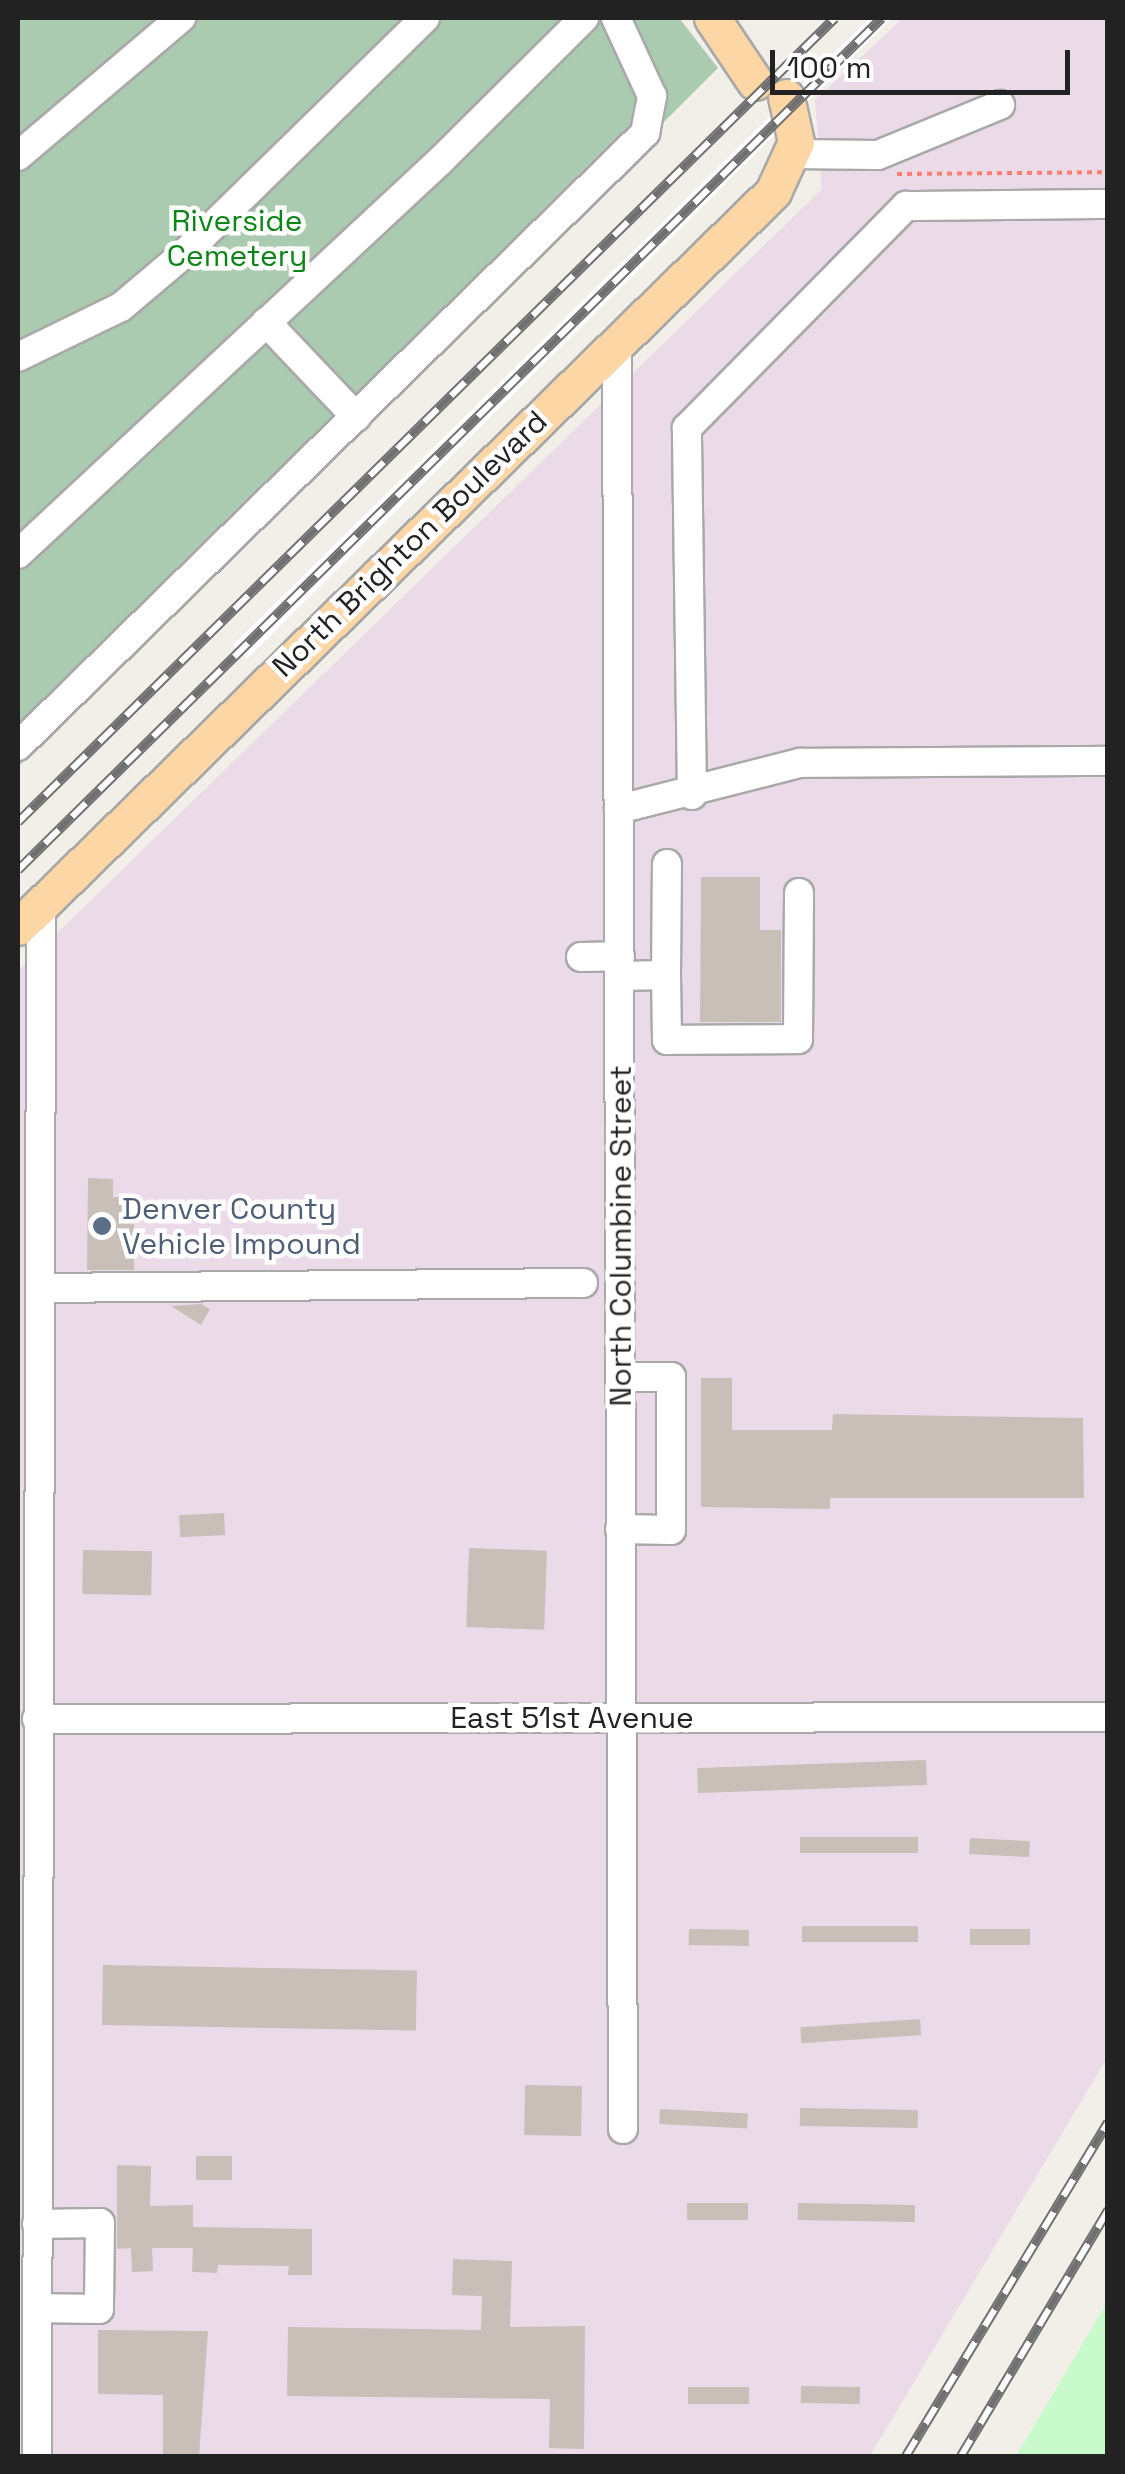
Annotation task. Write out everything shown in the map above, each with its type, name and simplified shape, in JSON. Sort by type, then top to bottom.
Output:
[{"type":"main road","points":[[714,18],[796,122],[794,154]]},
{"type":"main road","name":"North Brighton Boulevard","points":[[30,916],[773,192],[794,154]]},
{"type":"street","points":[[18,156],[180,18]]},
{"type":"street","points":[[18,357],[50,347],[146,286],[424,18]]},
{"type":"street","points":[[18,554],[584,18]]},
{"type":"street","points":[[18,746],[646,133],[652,96],[616,18]]},
{"type":"street","points":[[794,154],[878,155],[1000,106]]},
{"type":"street","points":[[692,795],[687,428],[906,206],[1108,204]]},
{"type":"street","points":[[266,322],[356,417]]},
{"type":"street","name":"North Columbine Street","points":[[617,343],[624,2129]]},
{"type":"street","points":[[619,809],[692,795],[800,764],[1108,761]]},
{"type":"street","points":[[667,864],[667,1040],[798,1039],[799,893]]},
{"type":"street","points":[[30,916],[29,1231],[40,1288],[37,2456]]},
{"type":"street","points":[[581,957],[666,975]]},
{"type":"street","points":[[40,1288],[583,1284]]},
{"type":"street","points":[[620,1530],[671,1530],[672,1377],[622,1377]]},
{"type":"street","name":"East 51st Avenue","points":[[37,1718],[1108,1717]]},
{"type":"street","points":[[37,2224],[100,2223],[99,2309],[37,2308]]},
{"type":"path","points":[[894,174],[1108,172]]},
{"type":"shaded area","points":[[903,18],[1107,18],[1107,2058],[870,2456],[18,2456],[18,971],[822,189],[815,100]]},
{"type":"green space","name":"Riverside Cemetery","points":[[18,18],[679,18],[718,68],[18,767]]},
{"type":"green space","points":[[1105,2306],[1107,2456],[1016,2456]]},
{"type":"pier","points":[[870,18],[892,18],[247,659],[233,645]]},
{"type":"building","points":[[701,877],[760,877],[760,930],[781,930],[781,1022],[700,1022]]},
{"type":"building","points":[[88,1178],[113,1179],[113,1197],[134,1197],[134,1270],[87,1270]]},
{"type":"building","points":[[201,1304],[210,1309],[201,1325],[171,1306]]},
{"type":"building","points":[[701,1378],[732,1378],[732,1430],[832,1430],[833,1414],[1083,1418],[1084,1498],[830,1498],[830,1509],[701,1507]]},
{"type":"building","points":[[224,1513],[225,1535],[180,1537],[179,1515]]},
{"type":"building","points":[[469,1548],[547,1551],[544,1630],[466,1627]]},
{"type":"building","points":[[83,1550],[152,1551],[151,1595],[82,1594]]},
{"type":"building","points":[[926,1760],[927,1785],[698,1793],[697,1768]]},
{"type":"building","points":[[800,1837],[918,1837],[918,1853],[800,1853]]},
{"type":"building","points":[[970,1838],[1030,1841],[1029,1857],[969,1854]]},
{"type":"building","points":[[802,1926],[918,1926],[918,1942],[802,1942]]},
{"type":"building","points":[[689,1929],[749,1930],[749,1946],[689,1945]]},
{"type":"building","points":[[970,1929],[1030,1929],[1030,1945],[970,1945]]},
{"type":"building","points":[[103,1965],[417,1970],[416,2030],[102,2025]]},
{"type":"building","points":[[920,2019],[921,2035],[801,2043],[800,2027]]},
{"type":"building","points":[[525,2085],[582,2086],[581,2136],[524,2135]]},
{"type":"building","points":[[800,2108],[918,2110],[918,2128],[800,2126]]},
{"type":"building","points":[[660,2109],[748,2114],[747,2129],[659,2124]]},
{"type":"building","points":[[196,2156],[232,2156],[232,2180],[196,2180]]},
{"type":"building","points":[[117,2165],[151,2166],[150,2206],[193,2205],[193,2227],[312,2229],[312,2275],[288,2275],[289,2266],[218,2265],[217,2273],[192,2272],[193,2248],[152,2248],[153,2271],[132,2272],[131,2248],[117,2249]]},
{"type":"building","points":[[687,2203],[748,2203],[748,2220],[687,2220]]},
{"type":"building","points":[[798,2203],[915,2205],[915,2222],[798,2220]]},
{"type":"building","points":[[453,2259],[512,2261],[510,2327],[585,2326],[584,2449],[549,2448],[550,2399],[287,2396],[288,2327],[481,2330],[482,2296],[452,2295]]},
{"type":"building","points":[[98,2330],[208,2331],[199,2456],[163,2456],[163,2395],[98,2394]]},
{"type":"building","points":[[801,2386],[860,2387],[860,2404],[801,2403]]},
{"type":"building","points":[[688,2387],[749,2387],[749,2404],[688,2404]]},
{"type":"railway","points":[[18,822],[835,18]]},
{"type":"railway","points":[[18,870],[882,18]]},
{"type":"railway","points":[[906,2456],[1108,2122]]},
{"type":"railway","points":[[961,2456],[1108,2210]]},
{"type":"place","name":"Denver County Vehicle Impound","points":[[102,1226]]}]
